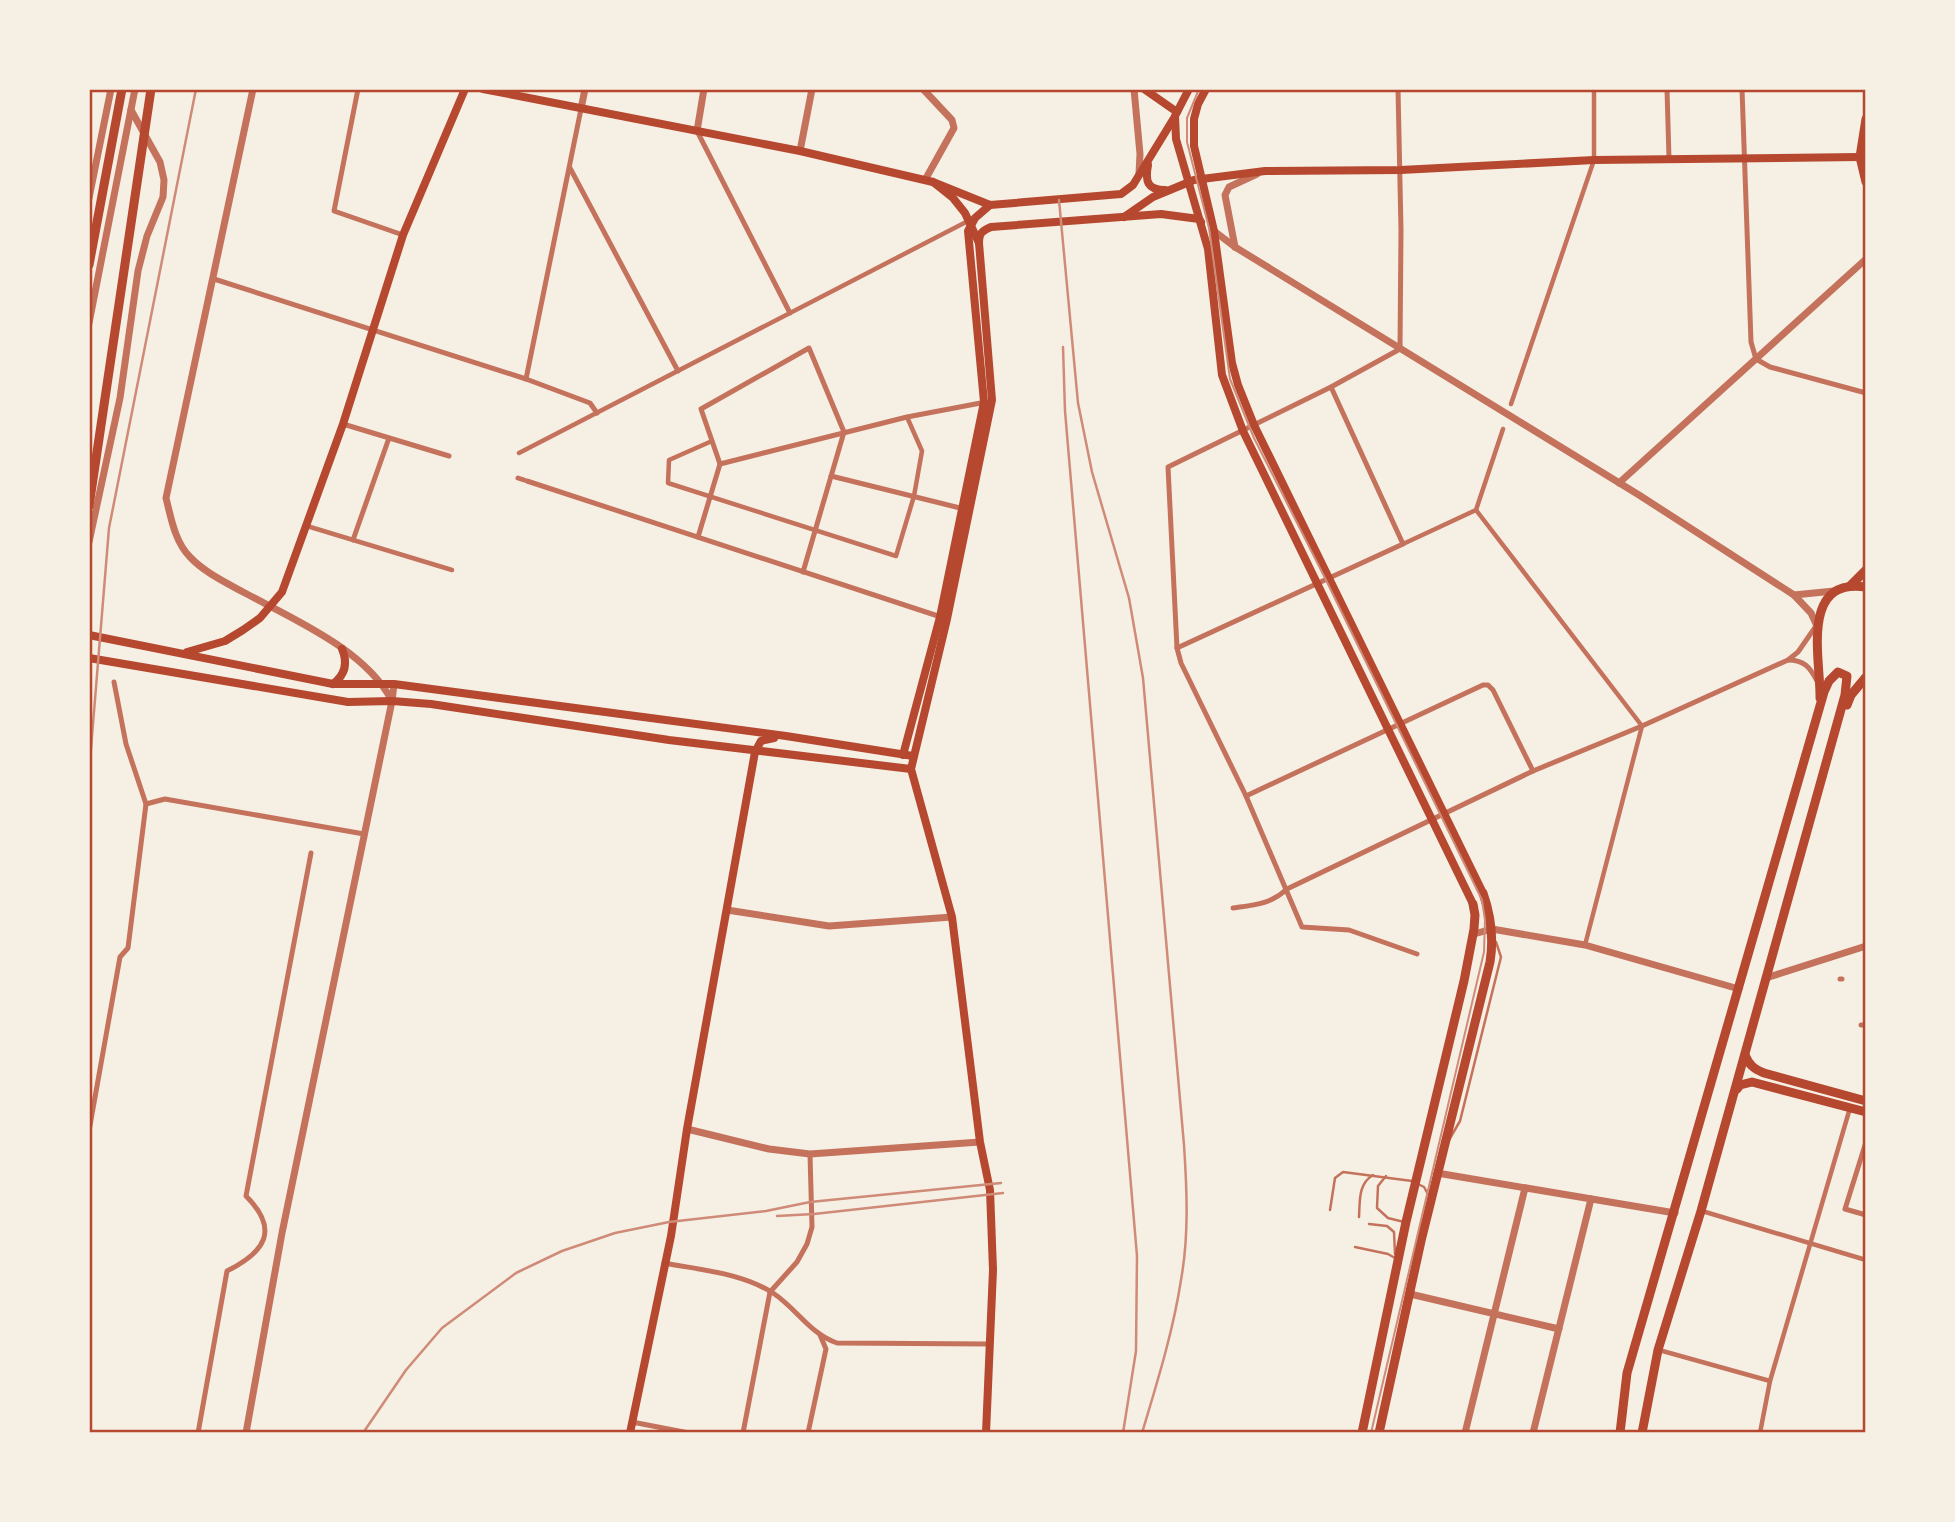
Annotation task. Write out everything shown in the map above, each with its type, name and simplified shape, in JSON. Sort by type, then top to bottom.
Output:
[{"type":"main road","points":[[89,265],[122,89]]},
{"type":"main road","points":[[89,506],[151,89]]},
{"type":"main road","points":[[171,652],[194,651],[225,641],[260,618],[282,592],[342,424],[403,235],[465,89]]},
{"type":"main road","points":[[483,89],[800,151],[929,181],[990,205],[1121,194],[1133,185],[1189,89]]},
{"type":"main road","points":[[1144,89],[1176,114]]},
{"type":"main road","points":[[1206,89],[1198,104],[1192,129],[1214,231],[1232,363],[1242,396],[1390,730],[1473,904],[1475,915],[1474,934],[1452,1035],[1395,1263],[1362,1433]]},
{"type":"main road","points":[[1176,114],[1176,139],[1208,249],[1222,376],[1243,431],[1401,725],[1483,893],[1492,933],[1490,962],[1430,1202],[1379,1433]]},
{"type":"main road","points":[[1866,119],[1860,157],[1866,182]]},
{"type":"main road","points":[[1153,151],[1147,166],[1148,186],[1168,190]]},
{"type":"main road","points":[[1124,217],[1137,206],[1168,190],[1202,177],[1265,171],[1401,170],[1594,160],[1860,157]]},
{"type":"main road","points":[[929,181],[953,198],[979,243]]},
{"type":"main road","points":[[988,401],[968,231],[969,223],[990,205]]},
{"type":"main road","points":[[986,1433],[993,1232],[990,1190],[980,1142],[952,917],[911,769],[988,401],[979,235],[990,227],[1161,214],[1199,219],[1214,231]]},
{"type":"main road","points":[[1850,586],[1866,570]]},
{"type":"main road","points":[[1818,714],[1820,695],[1816,626],[1826,602],[1835,591],[1850,586],[1866,587]]},
{"type":"main road","points":[[903,755],[943,618]]},
{"type":"main road","points":[[89,635],[332,684],[394,684],[786,736],[913,756]]},
{"type":"main road","points":[[332,684],[340,679],[346,665],[342,649]]},
{"type":"main road","points":[[89,658],[348,702],[431,704],[755,752],[911,769]]},
{"type":"main road","points":[[1620,1433],[1627,1373],[1818,714],[1829,681],[1838,672],[1844,673],[1847,676],[1847,685],[1837,725],[1736,1090],[1658,1350],[1642,1433]]},
{"type":"main road","points":[[1837,725],[1851,695],[1866,677]]},
{"type":"main road","points":[[630,1433],[664,1263],[755,752],[761,741],[786,736]]},
{"type":"main road","points":[[1745,1055],[1748,1063],[1764,1073],[1866,1101]]},
{"type":"main road","points":[[1736,1090],[1740,1085],[1752,1082],[1866,1112]]},
{"type":"street","points":[[89,198],[111,89]]},
{"type":"street","points":[[89,323],[135,89]]},
{"type":"street","points":[[253,89],[166,498],[175,533],[189,557],[217,578],[363,662],[382,684],[392,701]]},
{"type":"street","points":[[358,89],[334,212],[403,235]]},
{"type":"street","points":[[526,379],[585,89]]},
{"type":"street","points":[[704,89],[696,131],[790,313]]},
{"type":"street","points":[[800,151],[812,89]]},
{"type":"street","points":[[923,89],[952,120],[954,128],[929,181]]},
{"type":"street","points":[[1134,89],[1140,154],[1139,174]]},
{"type":"street","points":[[1398,89],[1401,170],[1400,349]]},
{"type":"street","points":[[1511,404],[1594,160],[1594,89]]},
{"type":"street","points":[[1667,89],[1669,159]]},
{"type":"street","points":[[1742,89],[1751,342],[1756,359],[1770,367],[1866,393]]},
{"type":"street","points":[[89,542],[120,398],[138,271],[147,236],[163,197],[164,180],[160,162],[131,110]]},
{"type":"street","points":[[570,168],[678,371]]},
{"type":"street","points":[[1235,247],[1225,195],[1230,186],[1265,171]]},
{"type":"street","points":[[519,453],[969,223]]},
{"type":"street","points":[[1214,231],[1235,247],[1794,594],[1816,626],[1798,652],[1788,660],[1642,726],[1533,771],[1287,889],[1276,899],[1264,904],[1233,908]]},
{"type":"street","points":[[1619,483],[1866,259]]},
{"type":"street","points":[[214,279],[526,379],[590,403],[597,413]]},
{"type":"street","points":[[698,537],[720,464],[701,409],[809,348],[844,432],[803,572]]},
{"type":"street","points":[[1400,349],[1331,387],[1168,467],[1177,648],[1181,663],[1246,796],[1302,927],[1349,930],[1417,954]]},
{"type":"street","points":[[1331,387],[1403,544]]},
{"type":"street","points":[[720,464],[907,416],[988,401]]},
{"type":"street","points":[[712,441],[669,460],[668,483],[896,556],[914,496],[922,451],[907,416]]},
{"type":"street","points":[[342,424],[449,456]]},
{"type":"street","points":[[1177,648],[1476,509],[1503,429]]},
{"type":"street","points":[[353,540],[389,438]]},
{"type":"street","points":[[831,477],[965,509]]},
{"type":"street","points":[[523,480],[943,618]]},
{"type":"street","points":[[1476,509],[1642,726]]},
{"type":"street","points":[[307,526],[452,570]]},
{"type":"street","points":[[1794,594],[1803,596],[1835,591]]},
{"type":"street","points":[[1788,660],[1799,660],[1806,665],[1817,682],[1820,695]]},
{"type":"street","points":[[89,1131],[120,957],[128,948],[146,804],[126,744],[114,682]]},
{"type":"street","points":[[246,1433],[282,1233],[394,684]]},
{"type":"street","points":[[1246,796],[1477,687],[1488,685],[1533,771]]},
{"type":"street","points":[[1585,945],[1642,726]]},
{"type":"street","points":[[146,804],[165,799],[364,834]]},
{"type":"street","points":[[198,1433],[227,1271],[250,1258],[266,1231],[264,1220],[246,1196],[311,853]]},
{"type":"street","points":[[727,910],[829,926],[952,917]]},
{"type":"street","points":[[1474,934],[1492,933],[1585,945],[1739,989]]},
{"type":"street","points":[[1766,978],[1866,946]]},
{"type":"street","points":[[1760,1433],[1770,1381],[1853,1097]]},
{"type":"street","points":[[687,1129],[769,1149],[810,1154],[980,1142]]},
{"type":"street","points":[[1866,1142],[1845,1209],[1866,1215]]},
{"type":"street","points":[[743,1433],[770,1292],[785,1278],[807,1244],[813,1216],[810,1154]]},
{"type":"street","points":[[1437,1173],[1675,1213]]},
{"type":"street","points":[[1465,1433],[1525,1188]]},
{"type":"street","points":[[1533,1433],[1591,1199]]},
{"type":"street","points":[[1701,1211],[1866,1260]]},
{"type":"street","points":[[266,1231],[282,1233]]},
{"type":"street","points":[[664,1263],[752,1282],[770,1292],[820,1335],[837,1343],[989,1344]]},
{"type":"street","points":[[1410,1294],[1559,1329]]},
{"type":"street","points":[[808,1433],[826,1349],[820,1335]]},
{"type":"street","points":[[1658,1350],[1770,1381]]},
{"type":"street","points":[[632,1422],[689,1433]]},
{"type":"lane","points":[[1331,1210],[1333,1183],[1338,1174],[1343,1172],[1373,1174],[1415,1182],[1427,1191],[1430,1202]]},
{"type":"lane","points":[[1359,1217],[1363,1185],[1373,1174]]},
{"type":"lane","points":[[1386,1176],[1378,1186],[1379,1212],[1388,1218],[1406,1222]]},
{"type":"lane","points":[[1369,1224],[1387,1226],[1394,1232],[1395,1263]]},
{"type":"lane","points":[[1355,1247],[1388,1254],[1395,1263]]},
{"type":"tram line","points":[[1199,89],[1187,118],[1187,142],[1209,228],[1230,379],[1254,438],[1482,900],[1485,920],[1484,952],[1371,1433]]},
{"type":"railway","points":[[89,773],[109,528],[196,89]]},
{"type":"railway","points":[[1059,200],[1078,403],[1092,472],[1129,598],[1143,678],[1184,1145],[1187,1213],[1184,1263],[1169,1338],[1142,1433]]},
{"type":"railway","points":[[1063,347],[1065,411],[1137,1256],[1136,1351],[1123,1433]]},
{"type":"railway","points":[[363,1433],[406,1370],[442,1328],[516,1273],[562,1251],[615,1233],[669,1222],[766,1211],[810,1202],[1001,1183]]},
{"type":"railway","points":[[777,1216],[1003,1193]]}]
